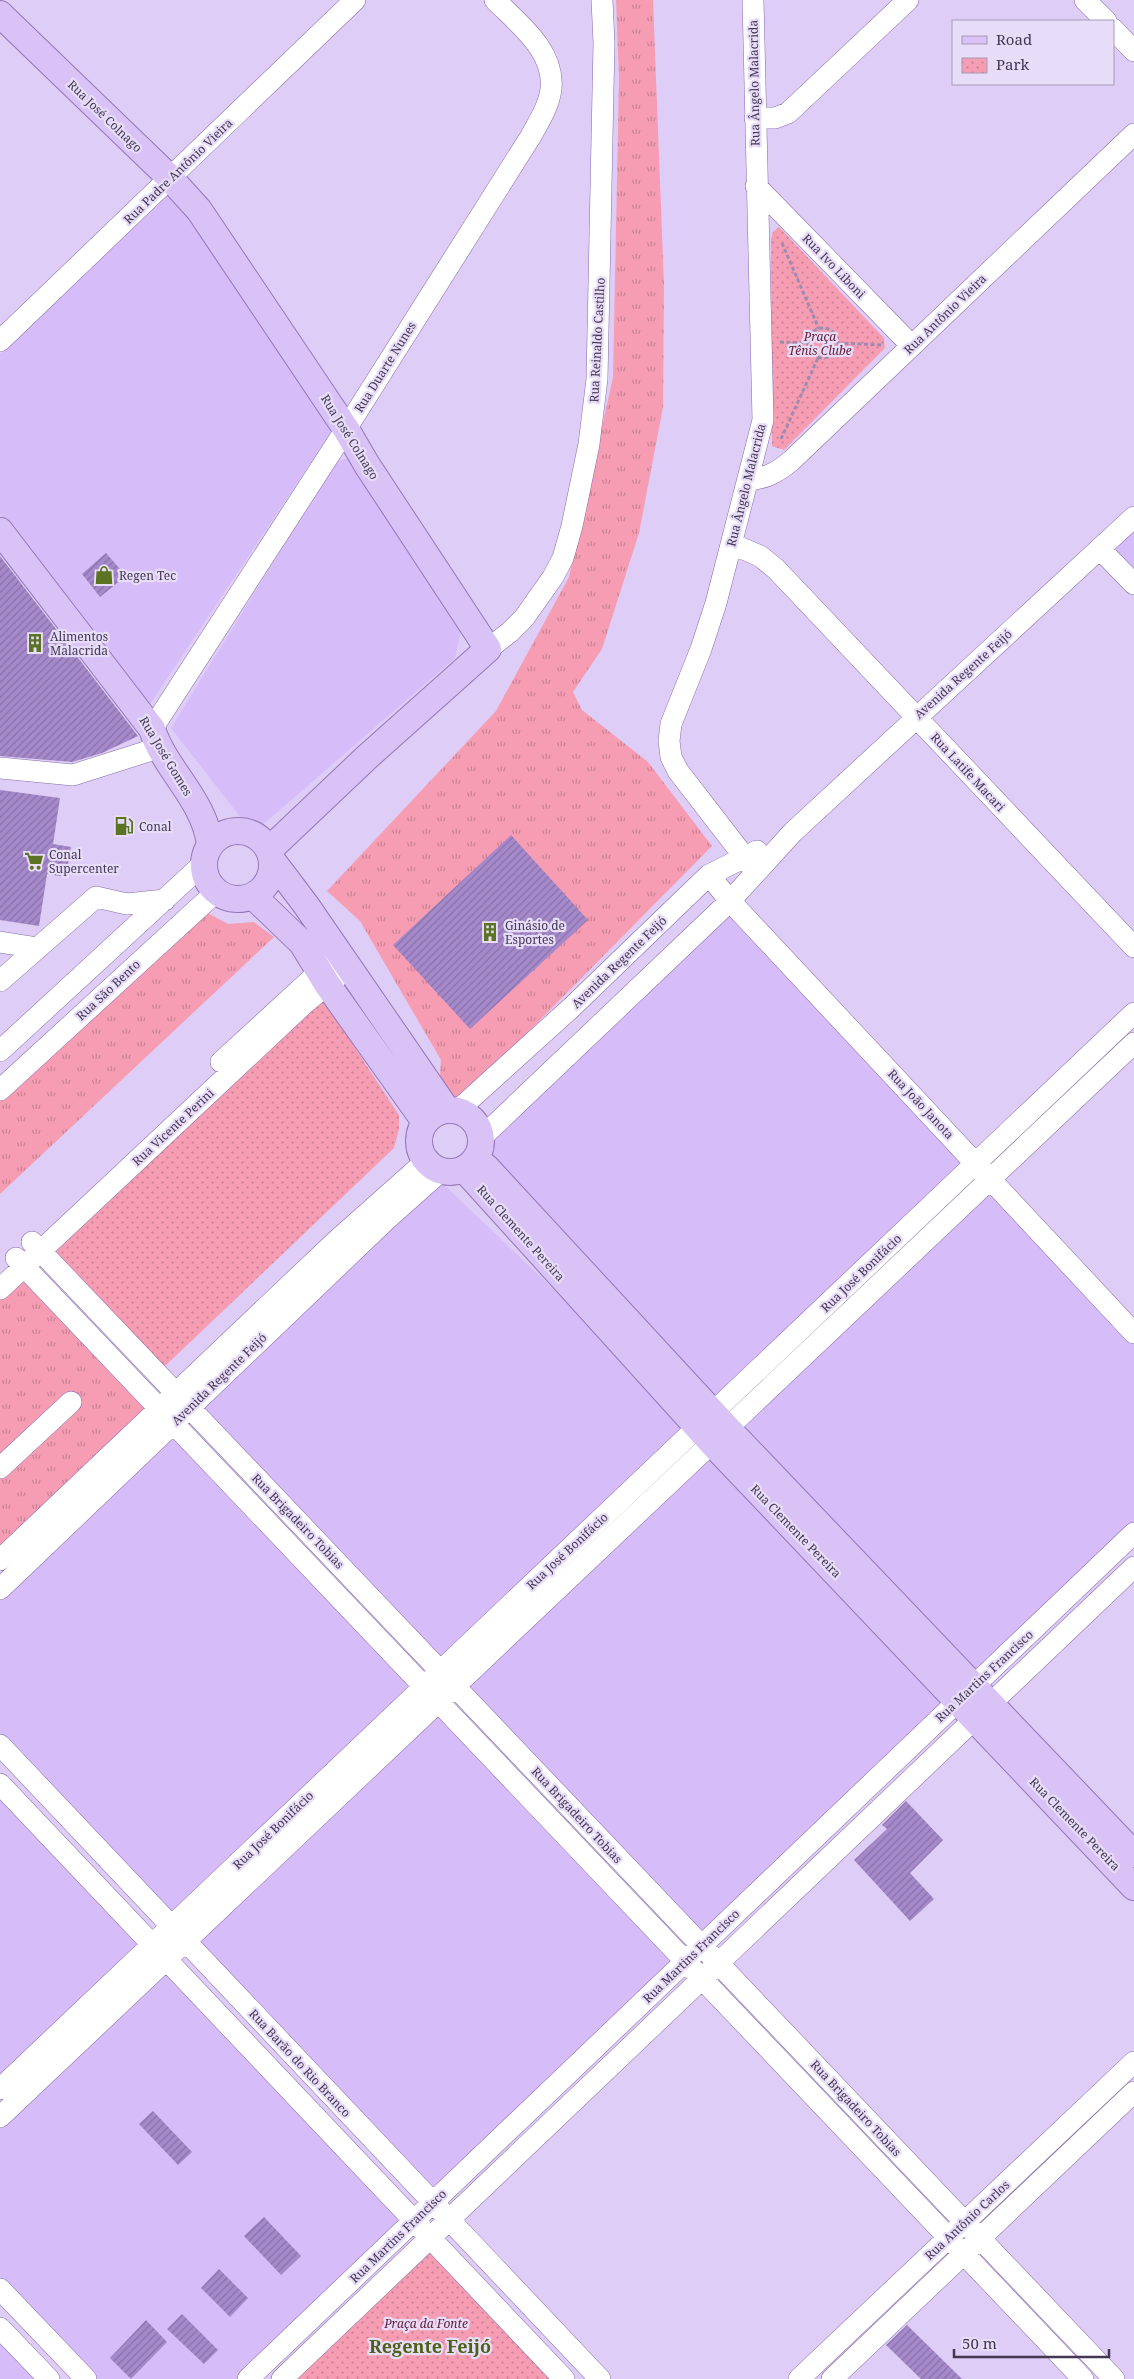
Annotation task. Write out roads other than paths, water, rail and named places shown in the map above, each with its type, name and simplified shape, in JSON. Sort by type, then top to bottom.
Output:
[{"type":"main road","name":"Rua José Colnago","points":[[0,14],[170,178],[208,224],[346,429],[367,465],[488,649]]},
{"type":"main road","name":"Rua José Gomes","points":[[0,531],[155,739],[206,823],[207,855]]},
{"type":"main road","points":[[443,1114],[333,969],[271,855],[262,840],[243,830],[222,834],[207,855],[204,875],[216,892],[234,900],[253,896],[268,881],[271,855],[366,758],[488,649]]},
{"type":"main road","points":[[253,896],[302,943],[333,969]]},
{"type":"main road","points":[[443,1114],[471,1118],[479,1131],[458,1159],[420,1152],[420,1131],[443,1114]]},
{"type":"main road","name":"Rua Clemente Pereira","points":[[458,1159],[974,1703],[1134,1887]]},
{"type":"main road","name":"Rua Clemente Pereira","points":[[974,1703],[1134,1854]]},
{"type":"street","name":"Rua Padre Antônio Vieira","points":[[0,341],[355,0]]},
{"type":"street","name":"Rua Duarte Nunes","points":[[155,739],[346,429],[531,136],[546,106],[551,90],[551,74],[539,46],[495,0]]},
{"type":"street","name":"Rua Reinaldo Castilho","points":[[488,649],[524,618],[556,570],[572,526],[588,444],[597,379],[603,92],[602,0]]},
{"type":"street","name":"Rua Ângelo Malacrida","points":[[751,865],[678,771],[671,757],[669,741],[671,724],[701,649],[732,544],[763,420],[753,0]]},
{"type":"street","points":[[755,118],[775,118],[788,113],[908,0]]},
{"type":"street","points":[[1085,0],[1105,20]]},
{"type":"street","points":[[1114,30],[1134,51]]},
{"type":"street","name":"Rua Antônio Vieira","points":[[749,480],[763,478],[780,471],[1134,134]]},
{"type":"street","name":"Rua Ivo Liboni","points":[[756,186],[912,346]]},
{"type":"street","name":"Avenida Regente Feijó","points":[[0,1560],[166,1416],[342,1248],[458,1159],[730,901],[751,865],[793,832],[1134,517]]},
{"type":"street","name":"Rua Latife Macari","points":[[732,544],[760,556],[776,569],[1134,947]]},
{"type":"street","points":[[1100,549],[1134,584]]},
{"type":"street","points":[[0,768],[73,775],[155,739]]},
{"type":"street","points":[[0,1051],[165,900],[207,855]]},
{"type":"street","name":"Avenida Regente Feijó","points":[[443,1114],[572,1007],[709,875],[751,865]]},
{"type":"street","name":"Rua João Janota","points":[[709,875],[730,901],[1134,1333]]},
{"type":"street","name":"Rua São Bento","points":[[0,1090],[216,892]]},
{"type":"street","points":[[0,981],[96,898],[127,904],[165,900]]},
{"type":"street","points":[[0,942],[38,948]]},
{"type":"street","name":"Rua Vicente Perini","points":[[0,1289],[20,1262],[36,1246],[333,969]]},
{"type":"street","points":[[572,1007],[595,1029]]},
{"type":"street","name":"Rua José Bonifácio","points":[[713,1428],[976,1163],[1134,1013]]},
{"type":"street","name":"Rua José Bonifácio","points":[[0,2089],[179,1934],[713,1428],[990,1179],[1134,1042]]},
{"type":"street","name":"Rua Brigadeiro Tobias","points":[[36,1246],[1114,2379]]},
{"type":"street","name":"Rua Vicente Perini","points":[[0,1272],[20,1262]]},
{"type":"street","name":"Rua Brigadeiro Tobias","points":[[20,1262],[1083,2379]]},
{"type":"street","points":[[0,1468],[71,1402]]},
{"type":"street","name":"Avenida Regente Feijó","points":[[0,1589],[166,1416]]},
{"type":"street","name":"Rua Martins Francisco","points":[[282,2379],[807,1878],[1134,1533]]},
{"type":"street","points":[[310,1567],[327,1551]]},
{"type":"street","name":"Rua Martins Francisco","points":[[248,2379],[789,1861],[1134,1567]]},
{"type":"street","name":"Rua Barão do Rio Branco","points":[[0,1745],[600,2379]]},
{"type":"street","points":[[0,1784],[564,2379]]},
{"type":"street","points":[[789,1861],[807,1878]]},
{"type":"street","name":"Rua José Bonifácio","points":[[0,2117],[159,1952]]},
{"type":"street","name":"Rua Antônio Carlos","points":[[799,2379],[1134,2062]]},
{"type":"street","name":"Rua Antônio Carlos","points":[[832,2379],[1134,2092]]},
{"type":"street","points":[[0,2288],[86,2379]]},
{"type":"street","points":[[0,2328],[49,2379]]},
{"type":"place","name":"Regen Tec","points":[[104,575]]},
{"type":"place","name":"Alimentos Malacrida","points":[[35,643]]},
{"type":"place","name":"Conal","points":[[124,826]]},
{"type":"place","name":"Conal Supercenter","points":[[34,861]]},
{"type":"place","name":"Ginásio de Esportes","points":[[490,932]]},
{"type":"district","name":"Regente Feijó","points":[[430,2346]]},
{"type":"park label","name":"Praça Tênis Clube","points":[[820,343]]},
{"type":"park label","name":"Praça da Fonte","points":[[426,2323]]}]
